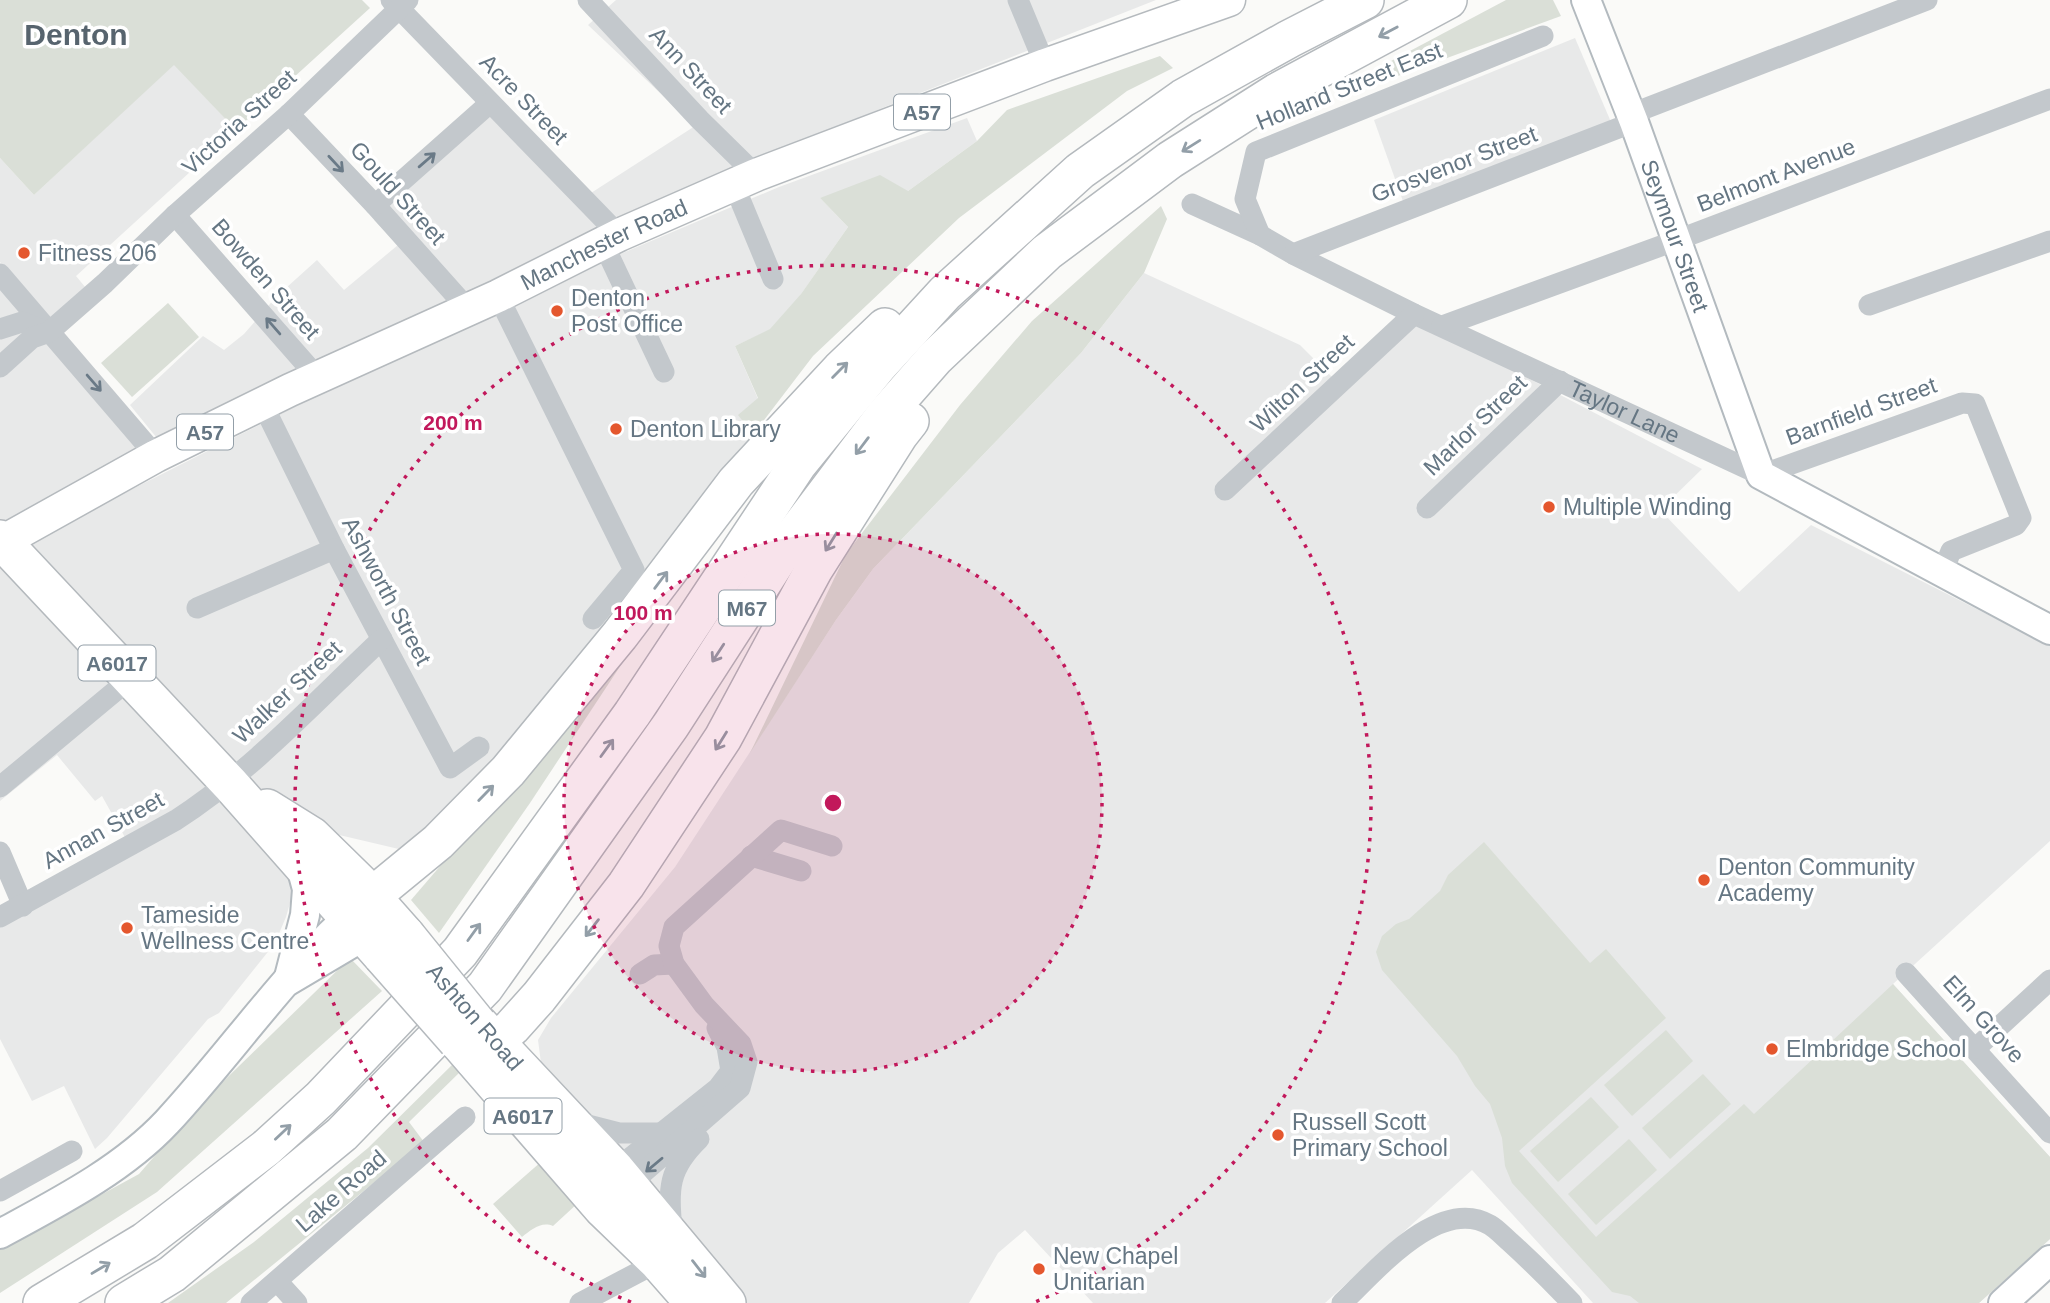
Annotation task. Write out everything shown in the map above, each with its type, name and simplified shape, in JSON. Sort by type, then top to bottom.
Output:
[{"type":"highway","name":"M67","points":[[42,1303],[145,1241],[266,1148],[321,1098],[460,952],[632,714],[798,464],[878,366],[945,293],[1080,171],[1183,98],[1365,0]]},
{"type":"highway","name":"M67","points":[[124,1303],[172,1274],[342,1134],[485,987],[671,725],[789,542],[869,436],[935,358],[1047,252],[1170,160],[1277,92],[1448,0]]},
{"type":"highway","name":"M67","points":[[438,842],[508,771],[620,635],[736,482],[839,370],[923,292],[1042,203]]},
{"type":"highway","name":"M67","points":[[539,997],[626,885],[723,738],[814,569],[899,435],[1047,252]]},
{"type":"highway","name":"Ashton Road","points":[[1,541],[230,784],[306,850],[360,883],[376,926],[477,1042],[665,1248],[727,1303]]},
{"type":"highway","name":"A6017","points":[[306,850],[385,860],[400,859],[438,842]]},
{"type":"highway","points":[[376,926],[438,842]]},
{"type":"highway","name":"A6017","points":[[539,997],[529,1029],[531,1064],[559,1110]]},
{"type":"highway","points":[[477,1042],[539,997]]},
{"type":"highway","name":"Ashton Road","points":[[477,1042],[559,1110],[609,1189]]},
{"type":"highway","name":"Ashton Road","points":[[665,1248],[694,1303]]},
{"type":"main road","name":"Manchester Road","points":[[1,541],[156,456],[467,308],[498,296],[611,239],[745,180],[1045,65],[1229,0]]},
{"type":"street","points":[[1018,0],[1045,65]]},
{"type":"street","name":"Seymour Street","points":[[1586,0],[1633,118],[1761,475]]},
{"type":"street","name":"Grosvenor Street","points":[[1293,254],[1927,0]]},
{"type":"street","name":"Acre Street","points":[[399,3],[611,239],[664,372]]},
{"type":"street","name":"Victoria Street","points":[[49,332],[289,114],[399,3]]},
{"type":"street","name":"Ann Street","points":[[598,3],[692,111],[745,180]]},
{"type":"street","name":"Holland Street East","points":[[1260,234],[1245,199],[1256,152],[1543,36]]},
{"type":"street","name":"Belmont Avenue","points":[[1441,326],[2050,99]]},
{"type":"street","points":[[375,205],[490,103]]},
{"type":"street","name":"Gould Street","points":[[289,114],[467,308]]},
{"type":"street","points":[[745,180],[773,279]]},
{"type":"street","name":"Taylor Lane","points":[[1192,204],[1260,234],[1293,254],[1414,314],[1761,475],[2050,629]]},
{"type":"street","name":"Bowden Street","points":[[175,215],[318,378]]},
{"type":"street","points":[[1869,305],[2050,241]]},
{"type":"street","points":[[0,274],[156,456]]},
{"type":"street","points":[[498,296],[634,570],[593,619]]},
{"type":"street","name":"Wilton Street","points":[[1225,490],[1414,314]]},
{"type":"street","points":[[0,329],[22,322],[49,332]]},
{"type":"street","points":[[0,367],[32,338],[49,332]]},
{"type":"street","name":"Marlor Street","points":[[1427,508],[1560,381]]},
{"type":"street","name":"Barnfield Street","points":[[1761,475],[1962,403],[1975,404],[2021,518],[2015,525],[1951,551],[1942,571]]},
{"type":"street","name":"Ashworth Street","points":[[263,405],[334,549],[450,768],[479,747]]},
{"type":"street","points":[[197,608],[334,549]]},
{"type":"street","name":"Walker Street","points":[[230,784],[382,639]]},
{"type":"street","points":[[0,787],[131,678]]},
{"type":"street","name":"Annan Street","points":[[0,917],[176,820],[230,784]]},
{"type":"street","points":[[580,1303],[665,1248],[670,1188],[684,1154],[717,1122],[740,1088],[747,1062],[741,1044],[704,1005],[674,964],[669,946],[674,927],[781,830],[832,846]]},
{"type":"street","points":[[288,981],[305,915],[306,850]]},
{"type":"street","points":[[0,852],[23,905]]},
{"type":"street","points":[[751,856],[801,872]]},
{"type":"street","points":[[0,1234],[90,1183],[123,1160],[165,1124],[288,981],[376,926]]},
{"type":"street","points":[[640,974],[654,965],[674,964]]},
{"type":"street","name":"Elm Grove","points":[[1906,972],[2050,1133]]},
{"type":"street","points":[[1976,1048],[2050,979]]},
{"type":"street","points":[[609,1189],[662,1133],[718,1088],[731,1071],[727,1047],[704,1005]]},
{"type":"street","points":[[609,1189],[740,1088]]},
{"type":"street","points":[[559,1110],[619,1133],[662,1133]]},
{"type":"street","name":"Lake Road","points":[[251,1303],[465,1117]]},
{"type":"street","points":[[0,1191],[72,1152]]},
{"type":"street","points":[[1342,1303],[1404,1245],[1451,1218],[1473,1218],[1490,1225],[1541,1270],[1572,1303]]},
{"type":"street","points":[[2003,1303],[2050,1260]]},
{"type":"street","points":[[277,1282],[297,1303]]},
{"type":"shaded area","points":[[0,0],[362,0],[370,8],[236,130],[174,65],[34,195],[0,158]]},
{"type":"shaded area","points":[[616,0],[1156,0],[882,108],[755,163],[161,443],[130,405],[203,336],[224,350],[244,334],[276,297],[317,260],[344,290],[398,245],[374,220],[488,115],[577,202],[695,126],[588,25]]},
{"type":"shaded area","points":[[1506,0],[1553,0],[1561,16],[1368,87],[1376,69]]},
{"type":"shaded area","points":[[1575,38],[1611,122],[1404,204],[1374,120]]},
{"type":"shaded area","points":[[1160,56],[1173,68],[1127,91],[959,218],[813,356],[751,437],[749,429],[738,415],[758,398],[735,346],[770,329],[801,294],[848,227],[820,198],[880,175],[908,191],[977,141],[1007,110]]},
{"type":"shaded area","points":[[174,64],[236,130],[76,276],[90,293],[55,325],[0,262],[0,158],[34,195]]},
{"type":"shaded area","points":[[967,118],[977,141],[908,191],[820,198],[848,227],[797,300],[770,330],[735,346],[758,399],[749,429],[751,437],[690,520],[500,759],[403,850],[318,830],[292,874],[294,889],[275,943],[219,1013],[208,1019],[95,1149],[64,1086],[32,1101],[0,1039],[0,910],[127,841],[102,796],[95,801],[57,755],[0,801],[0,556],[476,315],[779,187]]},
{"type":"shaded area","points":[[1161,206],[1167,219],[1144,273],[1081,353],[873,569],[836,620],[750,753],[846,554],[960,405],[1032,321]]},
{"type":"shaded area","points":[[1144,273],[1300,345],[1336,381],[1421,322],[1702,469],[1660,510],[1739,592],[1811,525],[2050,646],[2050,841],[1893,984],[2050,1157],[2050,1239],[1979,1303],[1593,1303],[1472,1170],[1325,1303],[1093,1303],[1025,1230],[998,1253],[969,1303],[740,1303],[566,1101],[541,1063],[538,1040],[551,1018],[675,867],[836,620],[873,569],[1081,353]]},
{"type":"shaded area","points":[[0,284],[143,452],[0,525]]},
{"type":"shaded area","points":[[168,303],[199,337],[132,397],[101,363]]},
{"type":"shaded area","points":[[648,624],[530,803],[439,933],[411,900]]},
{"type":"shaded area","points":[[1484,842],[1590,963],[1606,949],[1666,1018],[1519,1151],[1596,1237],[1744,1104],[1754,1114],[1893,984],[2050,1157],[2050,1239],[1979,1303],[1639,1303],[1630,1296],[1612,1292],[1512,1183],[1505,1166],[1502,1138],[1490,1104],[1475,1086],[1457,1056],[1382,970],[1376,952],[1382,936],[1396,924],[1409,919],[1440,891],[1448,875]]},
{"type":"shaded area","points":[[350,958],[382,991],[157,1192],[0,1293],[0,1250],[139,1174],[199,1105]]},
{"type":"shaded area","points":[[1666,1030],[1693,1061],[1632,1116],[1604,1085]]},
{"type":"shaded area","points":[[454,1063],[461,1071],[409,1122],[424,1142],[226,1303],[168,1303],[254,1242],[368,1148]]},
{"type":"shaded area","points":[[1703,1074],[1731,1104],[1670,1159],[1642,1128]]},
{"type":"shaded area","points":[[1591,1097],[1619,1127],[1558,1182],[1530,1151]]},
{"type":"shaded area","points":[[1629,1139],[1657,1170],[1596,1225],[1568,1194]]},
{"type":"shaded area","points":[[542,1161],[578,1203],[553,1226],[540,1225],[522,1237],[493,1204]]},
{"type":"place","name":"Fitness 206","points":[[24,253]]},
{"type":"place","name":"Denton Post Office","points":[[557,311]]},
{"type":"place","name":"Denton Library","points":[[616,429]]},
{"type":"place","name":"Multiple Winding","points":[[1549,507]]},
{"type":"place","name":"Denton Community Academy","points":[[1704,880]]},
{"type":"place","name":"Tameside Wellness Centre","points":[[127,928]]},
{"type":"place","name":"Elmbridge School","points":[[1772,1049]]},
{"type":"place","name":"Russell Scott Primary School","points":[[1278,1135]]},
{"type":"place","name":"New Chapel Unitarian","points":[[1039,1269]]},
{"type":"district","name":"Denton","points":[[76,34]]}]
